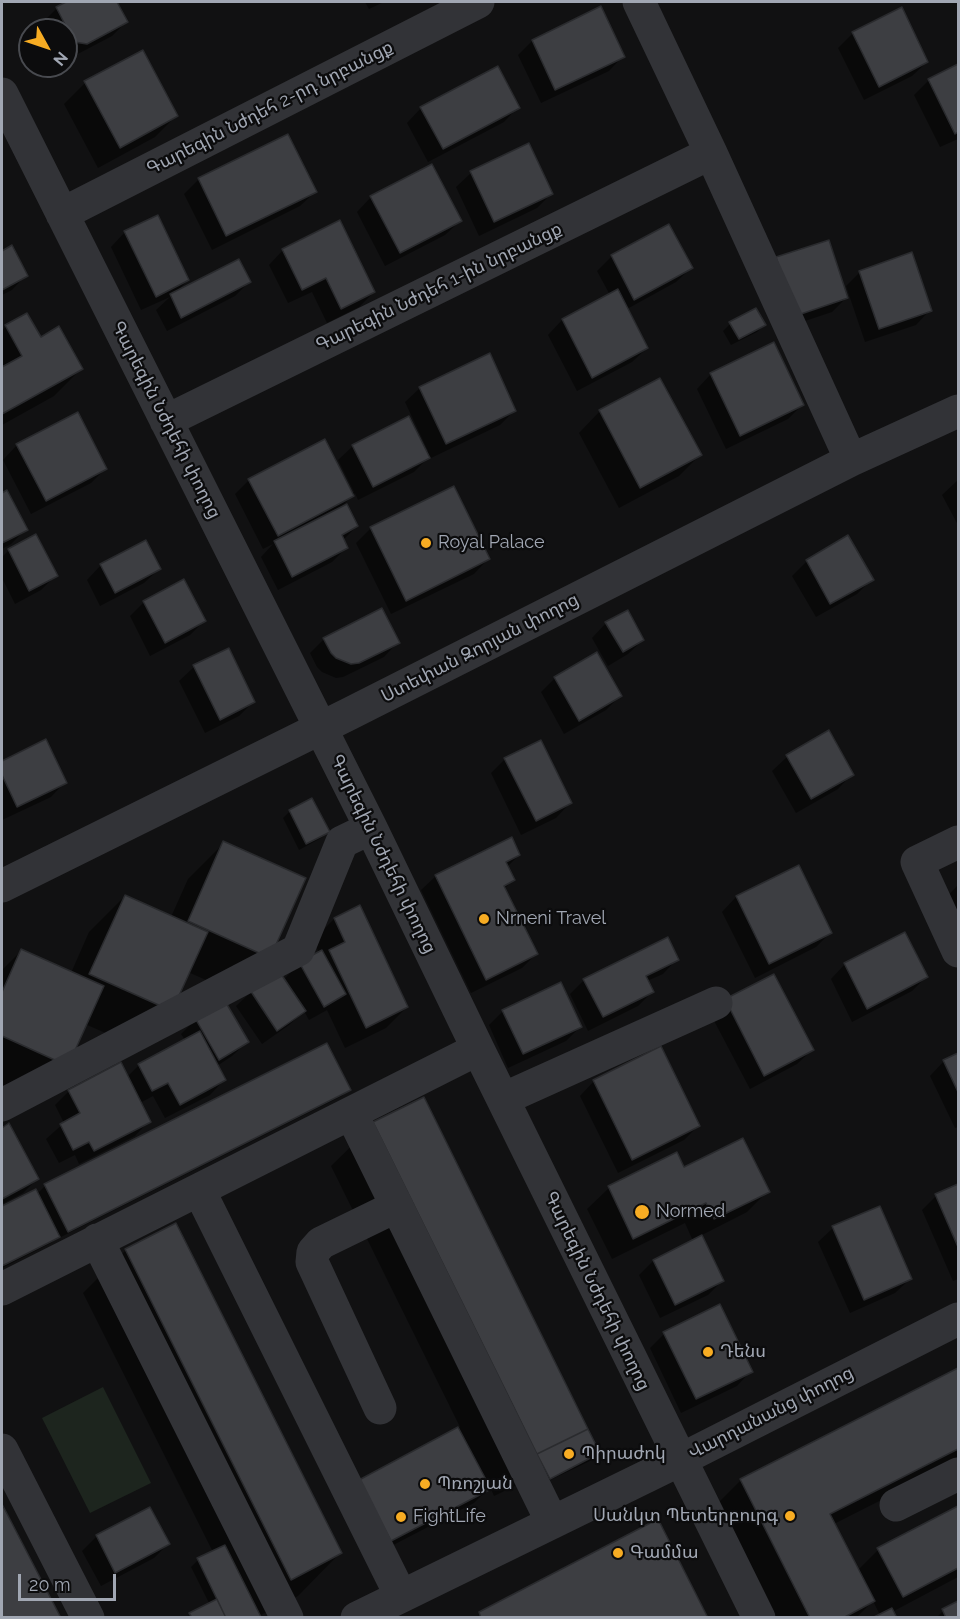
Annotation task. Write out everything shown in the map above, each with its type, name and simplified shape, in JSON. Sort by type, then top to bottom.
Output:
[{"type":"street","name":"Գարեգին Նժդեհ 2-րդ նրբանցք","points":[[62,214],[478,2]]},
{"type":"street","points":[[639,2],[711,153],[851,460]]},
{"type":"street","name":"Գարեգին Նժդեհի փողոց","points":[[2,94],[321,727],[759,1617]]},
{"type":"street","name":"Գարեգին Նժդեհ 1-ին նրբանցք","points":[[166,421],[711,153]]},
{"type":"street","name":"Ստեփան Զորյան փողոց","points":[[2,886],[851,460],[958,411]]},
{"type":"street","points":[[2,1105],[298,950],[342,842],[371,828]]},
{"type":"street","points":[[958,842],[917,862],[958,951]]},
{"type":"street","points":[[503,1099],[716,1002]]},
{"type":"street","points":[[2,1289],[478,1049]]},
{"type":"street","points":[[351,1113],[552,1522]]},
{"type":"street","points":[[199,1190],[401,1596]]},
{"type":"street","points":[[380,1408],[312,1262],[314,1252],[321,1243],[397,1206]]},
{"type":"street","points":[[98,1240],[286,1617]]},
{"type":"street","name":"Վարդանանց փողոց","points":[[357,1617],[680,1460],[958,1319]]},
{"type":"street","points":[[2,1450],[87,1617]]},
{"type":"street","points":[[896,1505],[958,1473]]},
{"type":"shaded area","points":[[103,1387],[151,1483],[90,1513],[42,1418]]},
{"type":"building","points":[[66,2],[117,2],[128,22],[87,44],[78,43],[78,18],[62,18],[56,7]]},
{"type":"building","points":[[601,6],[625,57],[555,90],[532,40]]},
{"type":"building","points":[[902,7],[928,62],[879,87],[852,32]]},
{"type":"building","points":[[143,50],[178,116],[120,148],[84,81]]},
{"type":"building","points":[[958,64],[958,132],[955,134],[928,79]]},
{"type":"building","points":[[498,66],[520,108],[443,149],[420,107]]},
{"type":"building","points":[[288,134],[317,192],[226,236],[198,178]]},
{"type":"building","points":[[529,143],[553,194],[494,222],[470,171]]},
{"type":"building","points":[[432,164],[462,221],[400,253],[370,196]]},
{"type":"building","points":[[158,215],[189,280],[156,297],[124,231]]},
{"type":"building","points":[[340,220],[375,292],[341,309],[326,278],[302,290],[282,249]]},
{"type":"building","points":[[669,224],[693,268],[634,300],[611,255]]},
{"type":"building","points":[[829,240],[848,298],[795,316],[776,257]]},
{"type":"building","points":[[12,245],[28,276],[2,290],[2,251]]},
{"type":"building","points":[[912,252],[932,311],[879,329],[859,271]]},
{"type":"building","points":[[239,259],[251,282],[181,318],[170,294]]},
{"type":"building","points":[[618,289],[648,348],[592,378],[562,319]]},
{"type":"building","points":[[756,308],[766,325],[739,339],[729,322]]},
{"type":"building","points":[[27,313],[41,337],[59,326],[83,369],[2,414],[2,367],[22,356],[5,325]]},
{"type":"building","points":[[774,342],[804,405],[740,436],[710,373]]},
{"type":"building","points":[[490,353],[516,411],[446,444],[419,387]]},
{"type":"building","points":[[660,378],[702,455],[640,488],[599,410]]},
{"type":"building","points":[[78,412],[107,469],[46,501],[16,444]]},
{"type":"building","points":[[409,416],[430,458],[373,487],[352,445]]},
{"type":"building","points":[[325,439],[354,496],[278,536],[248,479]]},
{"type":"building","points":[[454,486],[490,559],[406,601],[370,527]]},
{"type":"building","points":[[7,490],[28,530],[2,543],[2,493]]},
{"type":"building","points":[[347,504],[358,526],[342,535],[348,548],[292,577],[274,541]]},
{"type":"building","points":[[36,534],[58,576],[29,591],[8,549]]},
{"type":"building","points":[[848,535],[874,580],[830,604],[806,560]]},
{"type":"building","points":[[146,540],[161,569],[115,593],[100,564]]},
{"type":"building","points":[[184,579],[206,621],[165,643],[143,601]]},
{"type":"building","points":[[382,608],[400,643],[359,663],[351,664],[336,658],[331,653],[323,638]]},
{"type":"building","points":[[628,610],[644,640],[623,652],[605,622]]},
{"type":"building","points":[[229,648],[255,702],[220,720],[193,665]]},
{"type":"building","points":[[597,652],[622,696],[579,721],[554,677]]},
{"type":"building","points":[[829,730],[854,775],[811,799],[786,755]]},
{"type":"building","points":[[46,739],[67,783],[17,807],[2,775],[2,761]]},
{"type":"building","points":[[541,740],[572,803],[536,821],[504,758]]},
{"type":"building","points":[[312,798],[330,832],[306,844],[289,810]]},
{"type":"building","points":[[512,837],[520,855],[506,862],[515,880],[504,886],[538,954],[486,980],[435,875]]},
{"type":"building","points":[[223,841],[306,878],[270,958],[188,921]]},
{"type":"building","points":[[799,865],[832,933],[769,964],[736,896]]},
{"type":"building","points":[[125,895],[208,932],[172,1011],[89,974]]},
{"type":"building","points":[[360,905],[408,1007],[366,1028],[329,950],[345,942],[334,918]]},
{"type":"building","points":[[905,932],[928,977],[867,1009],[844,963]]},
{"type":"building","points":[[668,937],[679,960],[646,976],[654,992],[603,1017],[583,979]]},
{"type":"building","points":[[21,949],[104,986],[68,1066],[2,1036],[2,992]]},
{"type":"building","points":[[322,950],[346,994],[324,1007],[299,962]]},
{"type":"building","points":[[279,971],[306,1011],[277,1031],[250,990]]},
{"type":"building","points":[[774,974],[814,1050],[764,1076],[725,999]]},
{"type":"building","points":[[561,982],[582,1027],[523,1054],[502,1010]]},
{"type":"building","points":[[225,1001],[249,1042],[219,1060],[195,1018]]},
{"type":"building","points":[[200,1031],[226,1080],[180,1105],[168,1083],[152,1091],[138,1064]]},
{"type":"building","points":[[327,1043],[351,1090],[68,1232],[44,1184]]},
{"type":"building","points":[[661,1046],[700,1126],[632,1160],[593,1080]]},
{"type":"building","points":[[958,1053],[958,1092],[943,1060]]},
{"type":"building","points":[[121,1062],[151,1122],[94,1151],[89,1142],[73,1150],[60,1124],[80,1113],[68,1090]]},
{"type":"building","points":[[424,1097],[588,1429],[537,1454],[373,1122]]},
{"type":"building","points":[[9,1123],[39,1179],[2,1199],[2,1128]]},
{"type":"building","points":[[743,1138],[770,1192],[714,1219],[706,1203],[633,1239],[608,1186],[677,1152],[684,1167]]},
{"type":"building","points":[[958,1184],[958,1247],[935,1194]]},
{"type":"building","points":[[36,1189],[60,1237],[2,1266],[2,1206]]},
{"type":"building","points":[[880,1206],[912,1279],[864,1300],[832,1226]]},
{"type":"building","points":[[176,1223],[342,1553],[291,1580],[125,1249]]},
{"type":"building","points":[[702,1235],[724,1281],[675,1305],[653,1260]]},
{"type":"building","name":"Դենս","points":[[720,1304],[753,1372],[696,1399],[663,1332]]},
{"type":"building","points":[[958,1368],[958,1449],[830,1514],[875,1601],[843,1618],[810,1618],[740,1479]]},
{"type":"building","name":"Պռոշյան","points":[[458,1427],[491,1489],[391,1541],[359,1480]]},
{"type":"building","name":"Պիրաժոկ","points":[[588,1429],[600,1453],[550,1479],[537,1454]]},
{"type":"building","points":[[2,1504],[61,1618],[2,1618]]},
{"type":"building","points":[[958,1506],[958,1568],[903,1597],[877,1548]]},
{"type":"building","points":[[150,1507],[170,1544],[115,1573],[96,1535]]},
{"type":"building","points":[[658,1519],[708,1618],[481,1618],[479,1612]]},
{"type":"building","points":[[225,1545],[260,1618],[226,1618],[197,1558]]},
{"type":"building","points":[[217,1599],[226,1618],[192,1618],[189,1613]]},
{"type":"building","points":[[958,1601],[958,1618],[946,1618],[942,1609]]},
{"type":"building","points":[[892,1608],[897,1618],[872,1618]]},
{"type":"place","name":"Royal Palace","points":[[426,543]]},
{"type":"place","name":"Nrneni Travel","points":[[484,919]]},
{"type":"place","name":"Normed","points":[[642,1212]]},
{"type":"place","name":"Դենս","points":[[708,1352]]},
{"type":"place","name":"Պիրաժոկ","points":[[569,1454]]},
{"type":"place","name":"Պռոշյան","points":[[425,1484]]},
{"type":"place","name":"Սանկտ Պետերբուրգ","points":[[790,1516]]},
{"type":"place","name":"FightLife","points":[[401,1517]]},
{"type":"place","name":"Գամմա","points":[[618,1553]]}]
